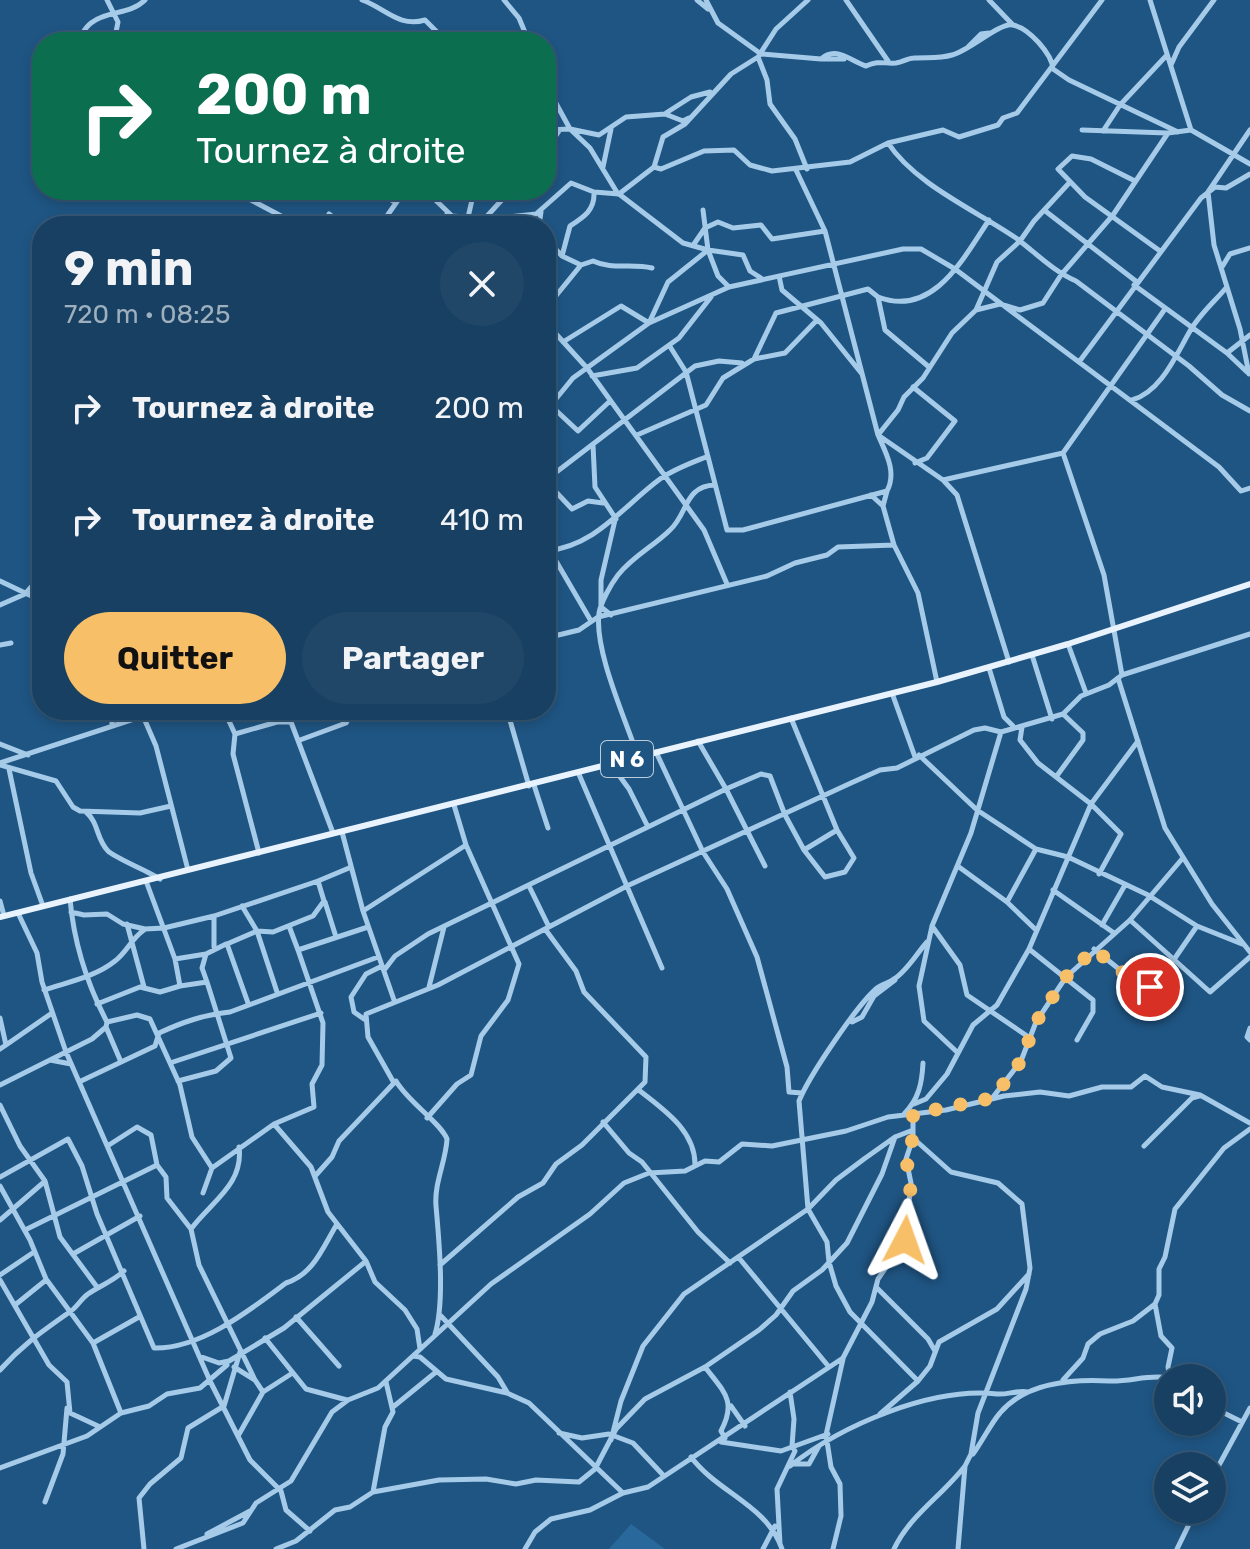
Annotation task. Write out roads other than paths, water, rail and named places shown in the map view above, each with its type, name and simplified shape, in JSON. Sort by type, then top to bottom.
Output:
[{"type":"main road","name":"N 6","points":[[2,916],[160,879],[937,682],[1068,644],[1250,584]]},
{"type":"street","points":[[107,0],[118,13],[117,32]]},
{"type":"street","points":[[81,32],[88,24],[137,8],[144,0]]},
{"type":"street","points":[[363,0],[378,3],[391,17],[407,23],[425,20],[437,32]]},
{"type":"street","points":[[504,0],[519,18],[525,32]]},
{"type":"street","points":[[697,0],[711,11]]},
{"type":"street","points":[[706,0],[718,23],[759,56],[767,80],[770,104],[795,139],[807,169]]},
{"type":"street","points":[[556,197],[571,183],[594,192],[619,194],[654,167],[663,137],[689,118],[740,66],[759,56],[776,29],[807,1],[814,0]]},
{"type":"street","points":[[846,0],[888,62]]},
{"type":"street","points":[[989,0],[1049,55],[1053,69],[1178,132]]},
{"type":"street","points":[[654,167],[661,169],[704,151],[734,150],[755,168],[807,169],[850,162],[888,143],[943,130],[959,137],[998,125],[1023,109],[1102,0]]},
{"type":"street","points":[[1150,0],[1191,130]]},
{"type":"street","points":[[1171,65],[1179,47],[1214,0]]},
{"type":"street","points":[[759,56],[821,59],[828,52],[837,52],[852,62],[866,66],[877,61],[950,56],[967,49],[1002,25],[1013,25]]},
{"type":"street","points":[[1103,131],[1120,105],[1166,56]]},
{"type":"street","points":[[665,114],[691,97],[715,90]]},
{"type":"street","points":[[556,103],[570,129],[590,148],[619,194],[683,243],[743,255],[750,271],[761,278]]},
{"type":"street","points":[[556,131],[570,129],[599,135],[626,117],[665,114],[683,121],[689,118]]},
{"type":"street","points":[[602,167],[611,129]]},
{"type":"street","points":[[1082,130],[1123,134],[1191,130],[1250,164]]},
{"type":"street","points":[[1079,362],[1160,251],[1208,192],[1250,130]]},
{"type":"street","points":[[556,136],[559,131]]},
{"type":"street","points":[[976,310],[1000,304],[1020,310],[1043,303],[1061,275],[1113,215],[1133,180],[1168,133]]},
{"type":"street","points":[[888,143],[899,159],[928,181],[1020,241],[1222,395],[1250,411]]},
{"type":"street","points":[[1133,180],[1091,159],[1072,156],[1058,169],[1070,182],[1160,251]]},
{"type":"street","points":[[796,170],[825,231],[878,435],[890,462],[892,482],[883,506],[894,545],[918,593],[937,682]]},
{"type":"street","points":[[1208,192],[1215,187],[1226,188],[1250,174]]},
{"type":"street","points":[[878,435],[952,333],[976,310],[997,262],[1020,241],[1070,182]]},
{"type":"street","points":[[562,256],[570,226],[586,216],[594,204],[594,192]]},
{"type":"street","points":[[1208,192],[1214,245],[1249,374]]},
{"type":"street","points":[[251,200],[281,216]]},
{"type":"street","points":[[391,200],[396,203]]},
{"type":"street","points":[[387,216],[398,200]]},
{"type":"street","points":[[435,200],[447,212],[458,216]]},
{"type":"street","points":[[490,216],[503,200]]},
{"type":"street","points":[[508,216],[541,211],[553,200]]},
{"type":"street","points":[[703,210],[708,250],[718,276],[729,287]]},
{"type":"street","points":[[1044,210],[1089,243],[1165,309],[1227,353],[1249,374]]},
{"type":"street","points":[[540,216],[541,211]]},
{"type":"street","points":[[447,212],[448,216]]},
{"type":"street","points":[[754,359],[771,330],[776,313],[868,289],[878,297],[897,304],[925,297],[955,269],[989,220]]},
{"type":"street","points":[[694,244],[705,228],[718,222],[733,228],[761,225],[772,239],[825,231]]},
{"type":"street","points":[[1222,267],[1230,254],[1250,248]]},
{"type":"street","points":[[556,395],[573,378],[649,323],[729,287],[833,263],[921,249],[955,269],[1113,386],[1219,467],[1241,491],[1250,488]]},
{"type":"street","points":[[556,250],[581,265]]},
{"type":"street","points":[[649,323],[668,282],[708,250]]},
{"type":"street","points":[[556,296],[581,265],[593,261],[607,267],[632,264],[652,268]]},
{"type":"street","points":[[779,276],[782,290],[817,320],[863,375]]},
{"type":"street","points":[[1131,400],[1144,397],[1156,386],[1191,329],[1227,287]]},
{"type":"street","points":[[591,376],[637,368],[694,322],[711,297]]},
{"type":"street","points":[[878,297],[885,330],[929,367]]},
{"type":"street","points":[[563,342],[621,306],[649,323]]},
{"type":"street","points":[[943,480],[1063,453],[1165,309]]},
{"type":"street","points":[[637,435],[706,405],[723,378],[742,363],[785,353],[817,320]]},
{"type":"street","points":[[556,334],[587,368],[704,530],[727,584]]},
{"type":"street","points":[[1227,353],[1250,335]]},
{"type":"street","points":[[669,345],[686,372],[722,521],[731,533],[887,491]]},
{"type":"street","points":[[556,473],[686,372],[709,362],[742,363]]},
{"type":"street","points":[[913,387],[955,421],[927,458],[915,463]]},
{"type":"street","points":[[556,410],[578,431],[610,401]]},
{"type":"street","points":[[878,435],[943,480],[957,495],[1009,662]]},
{"type":"street","points":[[593,445],[595,487],[616,519]]},
{"type":"street","points":[[1063,453],[1104,575],[1116,627],[1120,676],[1165,828],[1182,859],[1250,954],[1210,992],[1130,920]]},
{"type":"street","points":[[591,621],[556,561],[557,550],[576,546],[616,519],[664,476],[706,457]]},
{"type":"street","points":[[638,757],[604,653],[598,617],[618,575],[672,529],[685,503],[705,485],[715,485]]},
{"type":"street","points":[[556,492],[572,509],[588,501],[603,503]]},
{"type":"street","points":[[871,495],[883,506]]},
{"type":"street","points":[[601,607],[601,580],[616,519]]},
{"type":"street","points":[[556,636],[579,630],[598,617],[767,576],[795,563],[827,555],[838,547],[894,545]]},
{"type":"street","points":[[0,581],[32,597]]},
{"type":"street","points":[[0,605],[25,594],[32,586]]},
{"type":"street","points":[[601,607],[612,615]]},
{"type":"street","points":[[435,1335],[441,1316],[438,1189],[447,1139],[443,1130],[406,1098],[368,1037],[364,1019],[366,1014],[429,987],[627,886],[974,730],[985,728],[1001,732],[1052,719],[1063,714],[1086,693],[1120,676],[1250,634]]},
{"type":"street","points":[[0,645],[11,643]]},
{"type":"street","points":[[1068,644],[1086,693]]},
{"type":"street","points":[[1032,655],[1052,719]]},
{"type":"street","points":[[989,668],[1004,717],[1014,727]]},
{"type":"street","points":[[892,693],[917,756],[977,810],[1036,849],[1068,857],[1148,895],[1197,926],[1242,944]]},
{"type":"street","points":[[1056,777],[1083,740],[1083,733],[1063,714]]},
{"type":"street","points":[[364,1019],[354,1012],[351,997],[366,974],[383,968],[395,956],[444,926],[726,789],[767,774],[804,850],[825,877],[845,872],[854,858],[837,830],[791,717]]},
{"type":"street","points":[[112,720],[112,726]]},
{"type":"street","points":[[0,764],[127,720]]},
{"type":"street","points":[[147,720],[188,870]]},
{"type":"street","points":[[229,720],[235,734],[233,754],[259,853]]},
{"type":"street","points":[[300,740],[348,720]]},
{"type":"street","points":[[510,720],[548,828]]},
{"type":"street","points":[[235,734],[283,721],[291,722],[333,833]]},
{"type":"street","points":[[1022,726],[1020,740],[1038,763],[1091,804],[1121,834],[1099,874]]},
{"type":"street","points":[[958,1053],[924,1021],[919,986],[932,926],[959,867],[1001,732]]},
{"type":"street","points":[[698,741],[749,831],[765,866]]},
{"type":"street","points":[[914,1104],[926,1099],[956,1063],[973,1025],[991,1011],[1029,949],[1091,804],[1138,741]]},
{"type":"street","points":[[0,744],[29,756]]},
{"type":"street","points":[[656,752],[703,852],[727,889],[757,957],[787,1067],[789,1092],[802,1093]]},
{"type":"street","points":[[610,763],[629,789],[648,827]]},
{"type":"street","points":[[0,764],[56,781],[73,807],[95,821],[101,843],[111,855],[127,859],[160,879]]},
{"type":"street","points":[[9,769],[31,873],[43,906]]},
{"type":"street","points":[[578,772],[662,968]]},
{"type":"street","points":[[427,1118],[457,1084],[468,1079],[481,1036],[508,1000],[519,964],[466,845],[454,805]]},
{"type":"street","points":[[85,812],[140,813],[171,806]]},
{"type":"street","points":[[804,850],[837,830]]},
{"type":"street","points":[[342,832],[349,868],[394,1000]]},
{"type":"street","points":[[363,911],[466,845]]},
{"type":"street","points":[[1007,902],[1036,849]]},
{"type":"street","points":[[993,1098],[1021,1061],[1036,1022],[1066,977],[1130,920],[1148,895],[1171,875],[1182,859]]},
{"type":"street","points":[[959,867],[1007,902],[1035,929]]},
{"type":"street","points":[[71,912],[107,914],[145,929],[164,928],[214,916],[349,868]]},
{"type":"street","points":[[146,881],[175,959],[180,986]]},
{"type":"street","points":[[318,881],[336,937]]},
{"type":"street","points":[[1102,925],[1125,885]]},
{"type":"street","points":[[440,1265],[518,1197],[543,1183],[556,1164],[582,1145],[603,1122],[640,1091],[645,1082],[646,1057],[584,992],[576,971],[547,928],[529,886]]},
{"type":"street","points":[[1053,890],[1114,933]]},
{"type":"street","points":[[70,899],[74,940],[85,977],[121,1062]]},
{"type":"street","points":[[0,901],[2,916]]},
{"type":"street","points":[[175,959],[206,954],[214,947],[257,931],[273,932],[289,926],[313,916],[324,901]]},
{"type":"street","points":[[241,905],[257,931],[277,992]]},
{"type":"street","points":[[18,913],[37,953],[44,990],[66,1052],[210,1381],[256,1468],[283,1494],[286,1510],[310,1531]]},
{"type":"street","points":[[214,916],[214,947]]},
{"type":"street","points":[[127,924],[133,937],[144,987]]},
{"type":"street","points":[[203,1193],[212,1168],[239,1146],[316,1103],[312,1084],[322,1065],[321,1013],[289,926]]},
{"type":"street","points":[[429,987],[444,926]]},
{"type":"street","points":[[932,926],[960,965],[967,995],[1030,1038]]},
{"type":"street","points":[[1094,949],[1145,990],[1175,958],[1197,926]]},
{"type":"street","points":[[298,950],[368,927]]},
{"type":"street","points":[[44,990],[85,977],[116,960],[133,937],[145,929]]},
{"type":"street","points":[[918,1381],[860,1323],[842,1299],[829,1262],[827,1242],[808,1209],[799,1101],[825,1055],[878,987],[895,979],[927,942]]},
{"type":"street","points":[[227,944],[248,1003]]},
{"type":"street","points":[[1029,949],[1087,993],[1095,1006],[1077,1040]]},
{"type":"street","points":[[177,1081],[226,1066],[231,1058],[202,968],[206,954]]},
{"type":"street","points":[[159,1033],[205,1014],[230,1012],[378,957]]},
{"type":"street","points":[[97,1004],[144,987],[160,992],[207,982]]},
{"type":"street","points":[[0,1018],[3,1047],[52,1013]]},
{"type":"street","points":[[170,1063],[321,1013]]},
{"type":"street","points":[[0,1085],[66,1052],[106,1025],[137,1015],[150,1019],[159,1033],[177,1081],[192,1137],[212,1168]]},
{"type":"street","points":[[1250,1028],[1247,1032],[1250,1040]]},
{"type":"street","points":[[81,1081],[155,1046],[159,1033]]},
{"type":"street","points":[[50,1060],[72,1064]]},
{"type":"street","points":[[904,1115],[914,1104],[921,1084],[923,1063]]},
{"type":"street","points":[[176,1549],[243,1523],[251,1510],[276,1488],[291,1481],[332,1412],[348,1400],[378,1388],[491,1284],[590,1214],[624,1183],[649,1173],[695,1167],[705,1161],[719,1162],[742,1144],[772,1146],[993,1098],[1040,1092],[1069,1096],[1102,1087],[1122,1089],[1131,1087],[1145,1076],[1162,1087],[1200,1095],[1250,1123]]},
{"type":"street","points":[[316,1175],[332,1157],[339,1141],[395,1079]]},
{"type":"street","points":[[640,1091],[679,1124],[693,1151],[695,1167]]},
{"type":"street","points":[[1144,1146],[1192,1098],[1200,1095]]},
{"type":"street","points":[[0,1105],[29,1160],[45,1181],[60,1237],[97,1287]]},
{"type":"street","points":[[791,1465],[809,1464],[824,1441],[843,1358],[876,1287],[905,1240],[911,1183],[906,1159],[913,1138],[913,1114]]},
{"type":"street","points":[[603,1122],[710,1247],[730,1263]]},
{"type":"street","points":[[274,1124],[316,1175],[328,1212],[366,1261],[375,1282],[405,1310],[417,1329],[420,1349]]},
{"type":"street","points":[[109,1145],[137,1127],[147,1130],[157,1165],[166,1177],[167,1198],[191,1229],[199,1265],[240,1352],[263,1392]]},
{"type":"street","points":[[1063,1380],[1083,1358],[1088,1344],[1100,1334],[1133,1321],[1155,1304],[1159,1295],[1159,1269],[1165,1257],[1175,1209],[1224,1148],[1250,1129]]},
{"type":"street","points":[[276,1549],[310,1531],[335,1510],[350,1507],[373,1492],[439,1480],[579,1482],[595,1469],[611,1437],[651,1334],[684,1294],[808,1209],[836,1180],[895,1137],[913,1130]]},
{"type":"street","points":[[611,1437],[654,1391],[705,1367],[759,1330],[847,1243],[882,1174],[895,1137]]},
{"type":"street","points":[[913,1138],[951,1172],[998,1183],[1022,1204],[1026,1214],[1029,1274],[1021,1306],[986,1391],[965,1466],[958,1549]]},
{"type":"street","points":[[0,1177],[68,1139],[154,1348],[192,1341],[227,1323],[309,1270],[337,1224]]},
{"type":"street","points":[[191,1229],[234,1180],[241,1162],[239,1146]]},
{"type":"street","points":[[25,1230],[157,1165]]},
{"type":"street","points":[[0,1220],[45,1181]]},
{"type":"street","points":[[0,1186],[25,1230],[46,1279],[93,1343],[121,1413]]},
{"type":"street","points":[[73,1254],[140,1216]]},
{"type":"street","points":[[34,1252],[0,1278],[49,1365],[69,1387],[65,1442],[45,1502]]},
{"type":"street","points":[[739,1258],[829,1367]]},
{"type":"street","points":[[0,1468],[87,1436],[99,1427],[109,1425],[121,1413],[149,1406],[167,1394],[200,1388],[223,1364],[296,1317],[366,1261]]},
{"type":"street","points":[[0,1370],[27,1339],[124,1271]]},
{"type":"street","points":[[877,1418],[918,1381],[930,1366],[935,1351],[953,1332],[997,1309],[1029,1274]]},
{"type":"street","points":[[15,1305],[44,1285],[46,1279]]},
{"type":"street","points":[[876,1287],[928,1339],[935,1351]]},
{"type":"street","points":[[1155,1304],[1161,1336],[1172,1348],[1169,1364]]},
{"type":"street","points":[[441,1316],[498,1377],[507,1393]]},
{"type":"street","points":[[93,1343],[139,1317]]},
{"type":"street","points":[[296,1317],[339,1366]]},
{"type":"street","points":[[265,1338],[306,1389],[323,1396],[348,1400]]},
{"type":"street","points":[[144,1549],[137,1505],[142,1491],[181,1458],[188,1428],[224,1406],[240,1352]]},
{"type":"street","points":[[199,1356],[234,1367],[255,1380]]},
{"type":"street","points":[[411,1356],[420,1357],[446,1379],[507,1393],[529,1403],[623,1493]]},
{"type":"street","points":[[525,1549],[535,1532],[551,1519],[590,1510],[623,1493],[648,1487],[691,1457],[745,1426],[790,1391],[843,1358]]},
{"type":"street","points":[[705,1367],[745,1426]]},
{"type":"street","points":[[373,1492],[393,1407],[436,1372]]},
{"type":"street","points":[[238,1436],[263,1392],[291,1374]]},
{"type":"street","points":[[791,1465],[824,1441],[898,1407],[986,1391],[998,1395],[1028,1392],[1063,1380],[1132,1381],[1154,1375]]},
{"type":"street","points":[[386,1381],[386,1394],[393,1407]]},
{"type":"street","points":[[781,1546],[777,1489],[795,1451],[792,1446],[794,1419],[790,1391]]},
{"type":"street","points":[[894,1549],[909,1521],[944,1494],[994,1427],[998,1415],[1028,1392]]},
{"type":"street","points":[[323,1396],[332,1412]]},
{"type":"street","points":[[723,1440],[721,1431],[730,1414],[730,1405]]},
{"type":"street","points":[[67,1407],[75,1418],[99,1427]]},
{"type":"street","points":[[1226,1452],[1250,1408]]},
{"type":"street","points":[[1226,1414],[1242,1422]]},
{"type":"street","points":[[558,1433],[582,1438],[611,1437],[633,1443],[664,1476]]},
{"type":"street","points":[[723,1440],[781,1451],[824,1441]]},
{"type":"street","points":[[824,1441],[831,1467],[840,1484],[841,1516],[833,1549]]},
{"type":"street","points":[[691,1457],[703,1473],[766,1518],[781,1546]]},
{"type":"street","points":[[763,1549],[777,1514]]},
{"type":"street","points":[[1177,1549],[1189,1524]]}]
